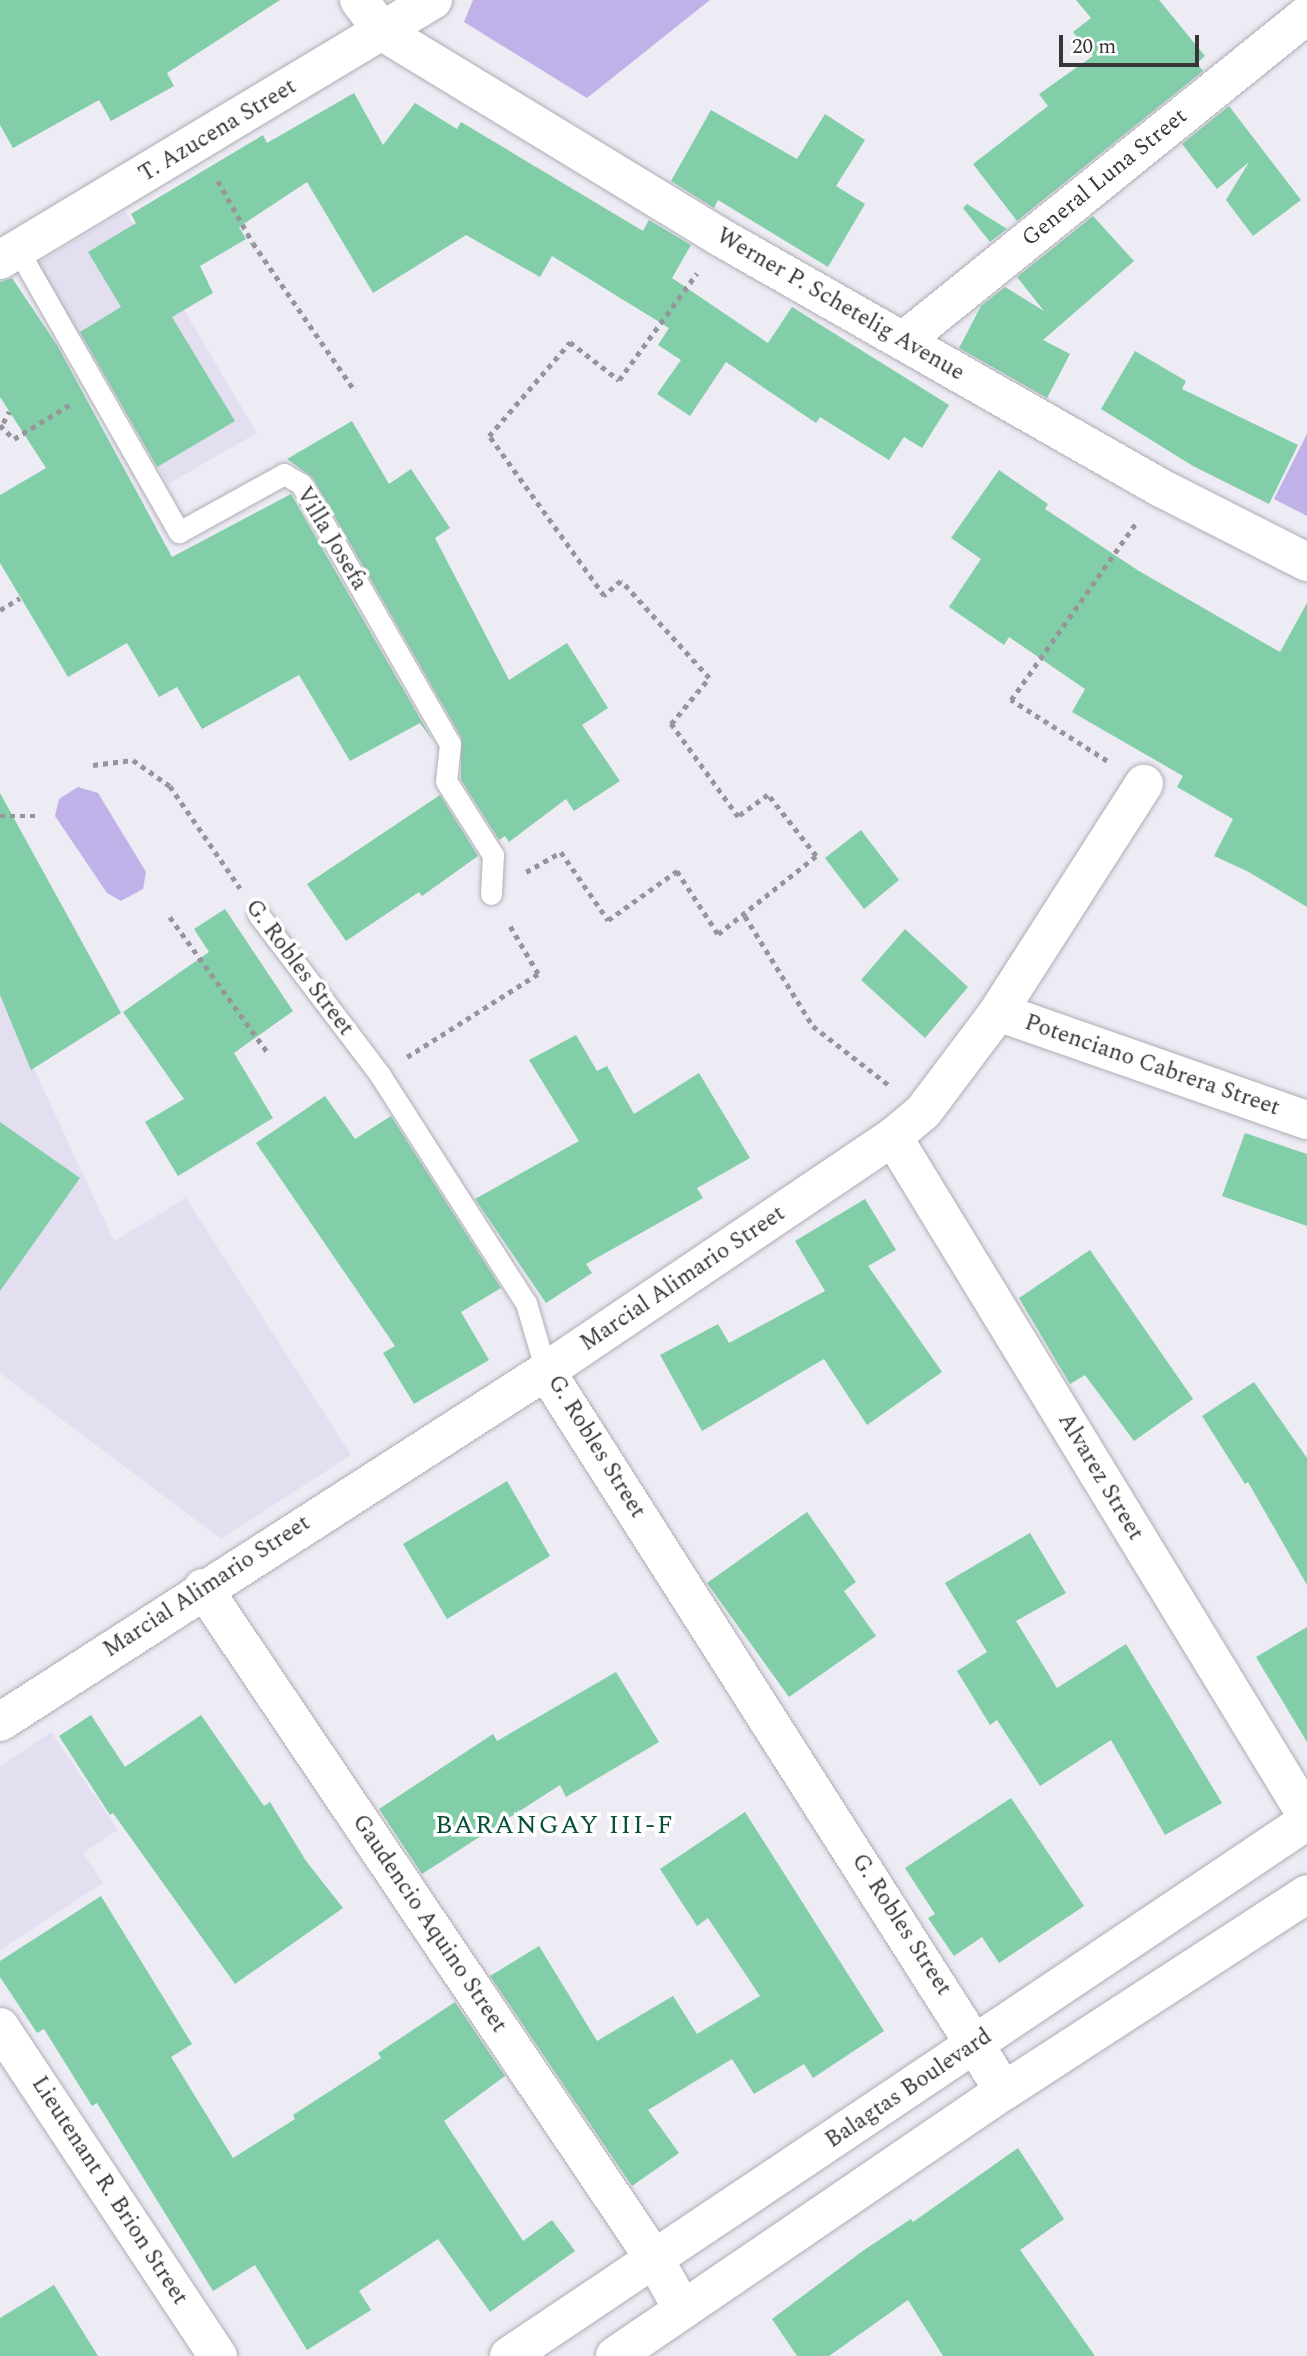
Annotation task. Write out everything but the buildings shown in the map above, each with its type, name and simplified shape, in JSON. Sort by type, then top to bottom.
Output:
[{"type":"street","points":[[359,0],[383,32]]},
{"type":"street","name":"T. Azucena Street","points":[[9,255],[433,0]]},
{"type":"street","name":"General Luna Street","points":[[904,341],[1307,15]]},
{"type":"street","name":"Werner P. Schetelig Avenue","points":[[383,32],[720,237],[1161,488],[1307,562]]},
{"type":"street","name":"Marcial Alimario Street","points":[[0,1722],[202,1588],[546,1371],[893,1137],[923,1112],[998,1012],[1144,784]]},
{"type":"street","name":"Potenciano Cabrera Street","points":[[998,1012],[1307,1120]]},
{"type":"street","name":"Alvarez Street","points":[[893,1137],[1307,1818]]},
{"type":"street","name":"G. Robles Street","points":[[546,1371],[977,2043],[1004,2091]]},
{"type":"street","name":"Gaudencio Aquino Street","points":[[202,1588],[655,2260],[683,2310]]},
{"type":"street","name":"Balagtas Boulevard","points":[[509,2356],[1307,1818]]},
{"type":"street","points":[[615,2356],[1004,2091],[1307,1894]]},
{"type":"street","name":"Lieutenant R. Brion Street","points":[[0,2027],[218,2356]]},
{"type":"lane","name":"Villa Josefa","points":[[9,255],[179,532],[284,474],[301,484],[450,744],[446,781],[493,855],[491,894]]},
{"type":"lane","name":"G. Robles Street","points":[[258,914],[380,1074],[527,1303],[546,1371]]},
{"type":"path","points":[[197,144],[253,243],[355,391]]},
{"type":"path","points":[[380,1074],[538,974],[491,894],[561,852],[608,920],[677,871],[718,934],[744,916],[816,856],[768,794],[738,817],[671,724],[709,678],[621,581],[604,596],[489,436],[570,342],[619,380],[720,237]]},
{"type":"path","points":[[9,412],[1,424],[13,439],[78,399]]},
{"type":"path","points":[[1112,556],[1011,701],[1144,784]]},
{"type":"path","points":[[0,610],[20,598]]},
{"type":"path","name":"G. Robles Street","points":[[93,765],[133,760],[170,786],[258,914]]},
{"type":"path","points":[[0,816],[35,816]]},
{"type":"path","points":[[744,916],[813,1026],[923,1112]]},
{"type":"path","points":[[170,917],[268,1053]]},
{"type":"shaded area","points":[[473,0],[710,0],[587,98],[464,22]]},
{"type":"shaded area","points":[[125,211],[257,433],[168,484],[37,263]]},
{"type":"shaded area","points":[[1307,434],[1307,516],[1274,499]]},
{"type":"shaded area","points":[[78,787],[98,793],[146,872],[143,889],[121,901],[107,893],[55,816],[59,799]]},
{"type":"shaded area","points":[[0,996],[114,1241],[186,1198],[351,1455],[221,1539],[0,1373]]},
{"type":"shaded area","points":[[51,1732],[118,1830],[83,1853],[103,1883],[0,1950],[0,1766]]},
{"type":"district","name":"BARANGAY III-F","points":[[555,1826]]}]
